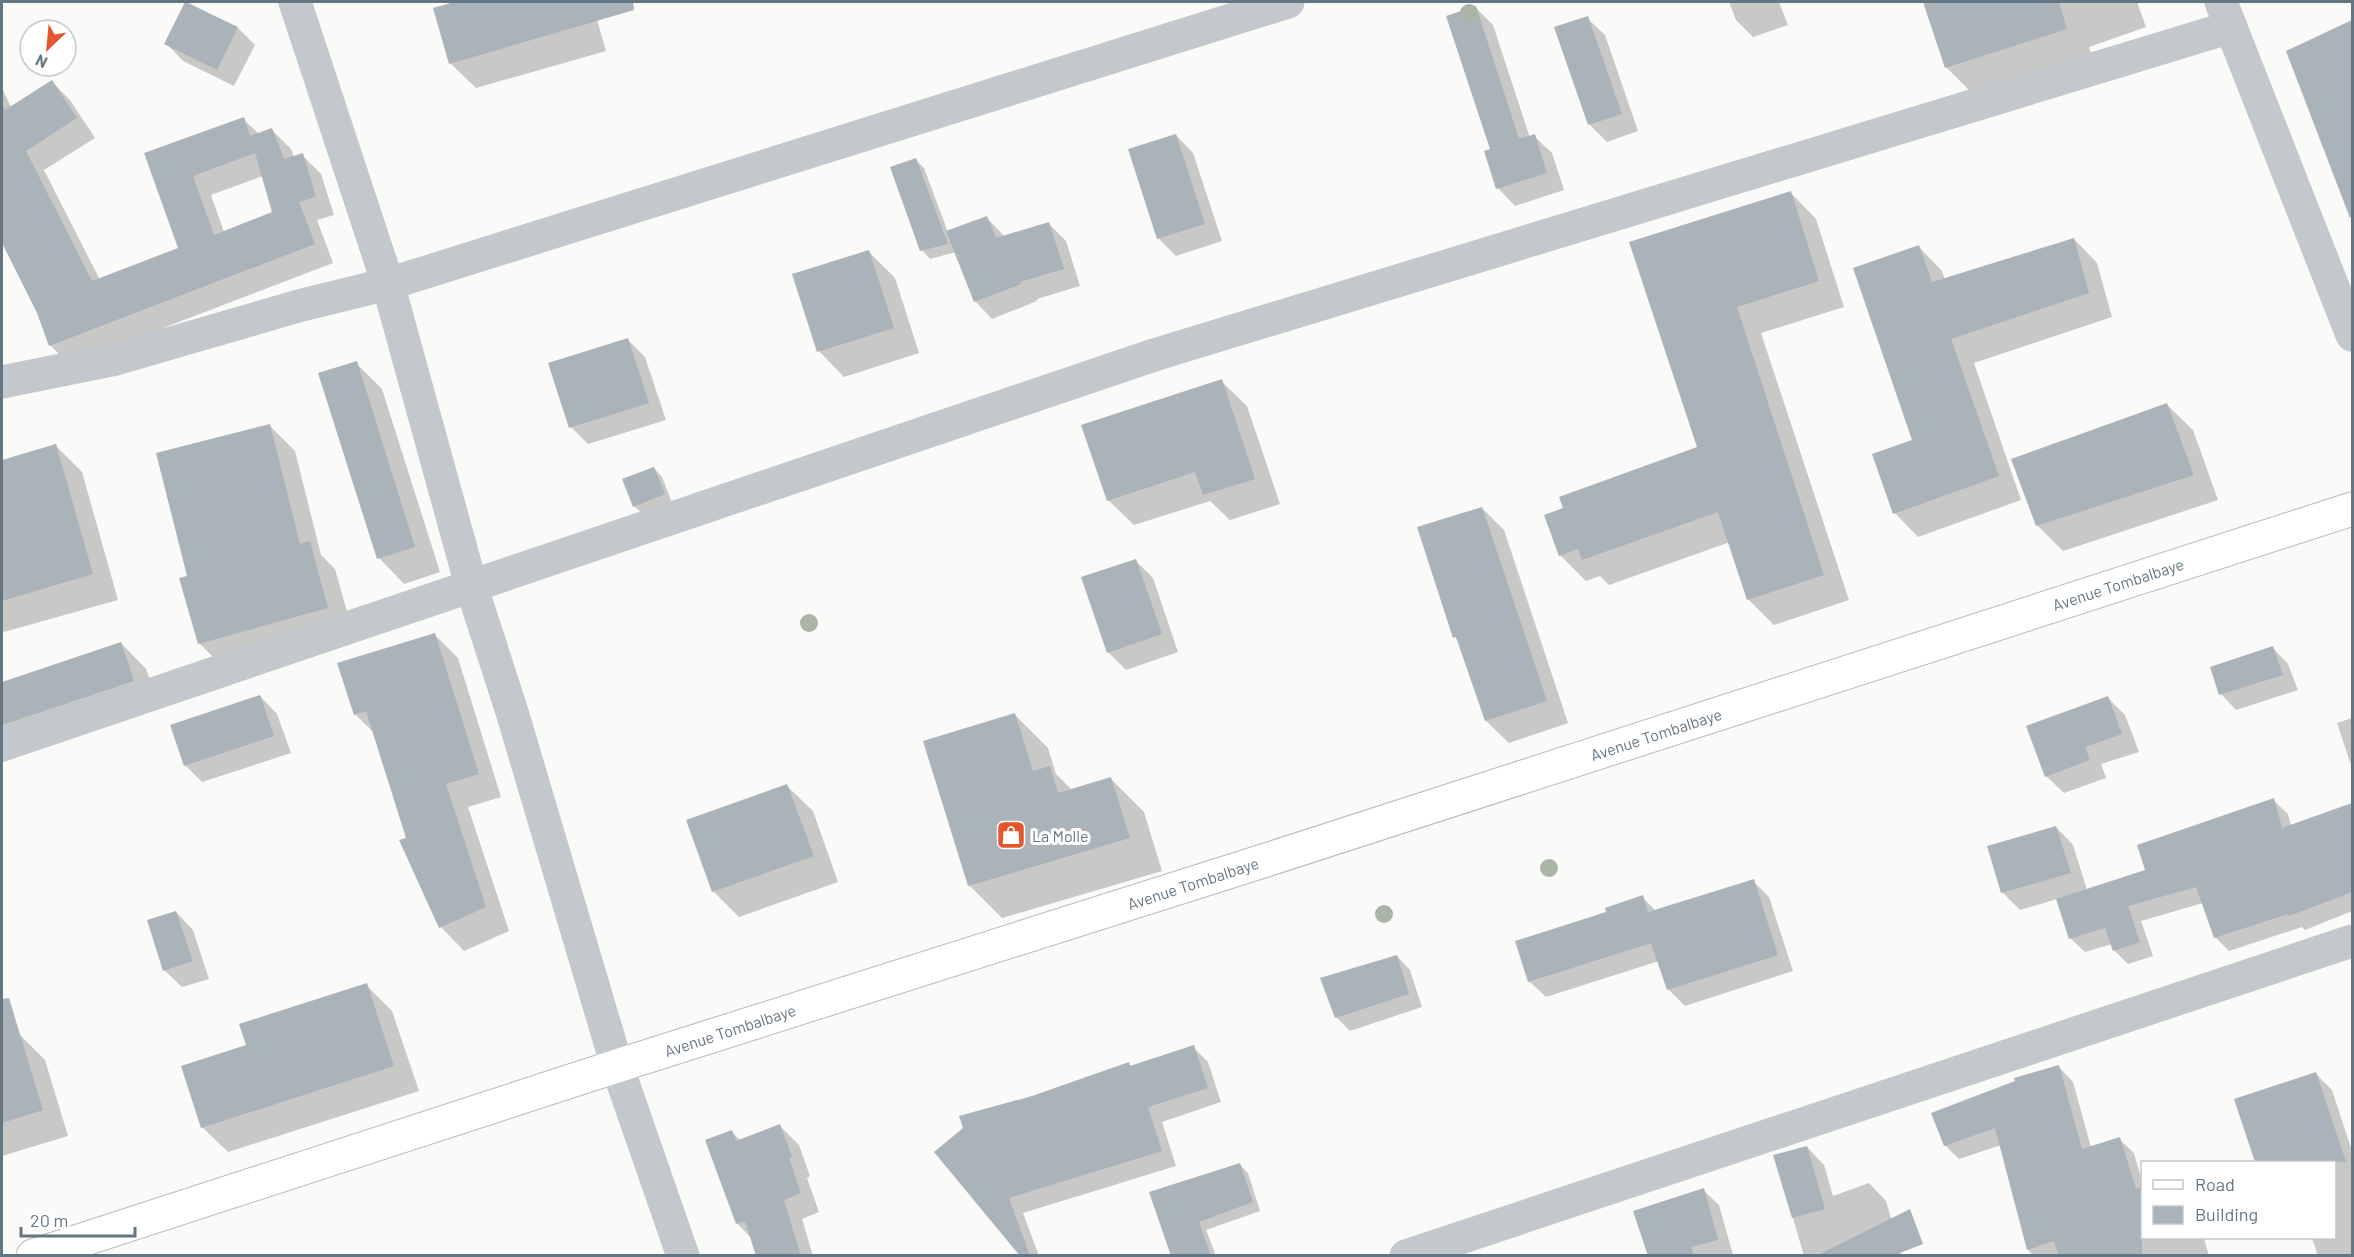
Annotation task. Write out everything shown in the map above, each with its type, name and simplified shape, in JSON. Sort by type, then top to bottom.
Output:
[{"type":"main road","name":"Avenue Tombalbaye","points":[[33,1256],[2352,509]]},
{"type":"street","points":[[295,2],[388,284],[471,585],[512,712],[617,1066],[683,1256]]},
{"type":"street","points":[[2,382],[116,359],[302,305],[388,284],[1288,2]]},
{"type":"street","points":[[2,745],[1154,355],[2226,14],[2352,335]]},
{"type":"street","points":[[1407,1256],[2352,941]]},
{"type":"building","points":[[185,2],[238,27],[217,70],[164,44]]},
{"type":"building","points":[[454,2],[633,2],[634,10],[449,64],[433,8]]},
{"type":"building","points":[[1923,2],[2059,2],[2067,29],[1945,68]]},
{"type":"building","points":[[1476,6],[1519,139],[1535,134],[1547,173],[1496,189],[1484,151],[1490,149],[1446,16]]},
{"type":"building","points":[[1588,16],[1622,114],[1588,125],[1554,27]]},
{"type":"building","points":[[2352,20],[2352,218],[2350,218],[2286,51]]},
{"type":"building","points":[[52,80],[77,118],[26,151],[92,281],[178,248],[144,153],[244,117],[250,136],[272,128],[284,159],[303,153],[316,197],[299,202],[315,244],[49,346],[37,313],[2,243],[2,103],[5,110]],"holes":[[[255,153],[272,212],[214,235],[193,176]]]},
{"type":"building","points":[[1176,134],[1205,224],[1157,239],[1128,149]]},
{"type":"building","points":[[916,158],[948,244],[920,251],[890,167]]},
{"type":"building","points":[[1791,191],[1819,281],[1737,307],[1824,575],[1747,600],[1718,512],[1582,560],[1578,549],[1559,556],[1544,515],[1563,508],[1559,497],[1697,447],[1629,242]]},
{"type":"building","points":[[987,216],[996,238],[1049,222],[1064,269],[1020,282],[1021,284],[974,302],[946,231]]},
{"type":"building","points":[[2074,238],[2089,293],[1951,339],[1999,476],[1893,514],[1872,454],[1912,440],[1853,268],[1919,245],[1932,282]]},
{"type":"building","points":[[869,250],[894,328],[817,352],[792,274]]},
{"type":"building","points":[[628,338],[649,403],[569,428],[548,363]]},
{"type":"building","points":[[357,361],[415,547],[377,559],[318,373]]},
{"type":"building","points":[[1222,379],[1255,479],[1203,495],[1195,472],[1107,501],[1081,425]]},
{"type":"building","points":[[2167,403],[2194,475],[2036,526],[2011,459]]},
{"type":"building","points":[[270,424],[300,544],[310,541],[328,608],[198,644],[179,578],[187,576],[156,453]]},
{"type":"building","points":[[56,444],[93,574],[2,601],[2,460]]},
{"type":"building","points":[[654,467],[665,494],[633,507],[622,479]]},
{"type":"building","points":[[1482,507],[1547,701],[1485,721],[1456,637],[1453,638],[1417,527]]},
{"type":"building","points":[[1136,559],[1162,634],[1107,653],[1081,577]]},
{"type":"building","points":[[435,633],[479,774],[446,784],[486,907],[439,928],[399,840],[406,838],[366,711],[354,715],[337,663]]},
{"type":"building","points":[[121,642],[134,681],[2,725],[2,682]]},
{"type":"building","points":[[2273,646],[2283,675],[2219,695],[2210,667]]},
{"type":"building","points":[[260,695],[274,736],[184,766],[170,725]]},
{"type":"building","points":[[2108,696],[2122,734],[2085,747],[2090,760],[2045,777],[2026,726]]},
{"type":"building","points":[[1015,713],[1033,771],[1050,766],[1058,793],[1111,777],[1130,838],[968,886],[923,741]]},
{"type":"building","points":[[787,784],[814,856],[712,892],[686,820]]},
{"type":"building","points":[[2274,798],[2282,828],[2352,803],[2352,892],[2289,916],[2288,914],[2214,938],[2196,887],[2128,906],[2140,942],[2113,951],[2105,928],[2069,939],[2056,899],[2145,870],[2137,845]]},
{"type":"building","points":[[2056,826],[2071,873],[2001,893],[1987,846]]},
{"type":"building","points":[[1754,879],[1778,955],[1667,990],[1651,943],[1528,982],[1515,941],[1606,912],[1605,908],[1643,895],[1648,912]]},
{"type":"building","points":[[176,911],[193,961],[163,971],[147,920]]},
{"type":"building","points":[[1397,955],[1409,994],[1335,1018],[1320,978]]},
{"type":"building","points":[[367,983],[394,1066],[201,1128],[181,1066],[246,1045],[239,1024]]},
{"type":"building","points":[[9,998],[43,1110],[2,1123],[2,999]]},
{"type":"building","points":[[1194,1045],[1208,1088],[1148,1107],[1162,1151],[1009,1198],[1030,1256],[1020,1256],[934,1152],[963,1128],[959,1116],[1032,1096],[1129,1062],[1130,1066]]},
{"type":"building","points":[[2059,1065],[2082,1149],[2120,1137],[2136,1189],[2141,1187],[2142,1256],[2059,1256],[2054,1241],[2027,1250],[1995,1128],[1944,1146],[1931,1113],[2015,1081],[2014,1078]]},
{"type":"building","points":[[2316,1072],[2346,1162],[2255,1161],[2234,1099]]},
{"type":"building","points":[[780,1124],[792,1157],[789,1158],[801,1193],[784,1200],[801,1256],[756,1256],[745,1221],[736,1224],[705,1140],[732,1130],[736,1141]]},
{"type":"building","points":[[1807,1146],[1825,1209],[1792,1218],[1773,1155]]},
{"type":"building","points":[[1240,1163],[1253,1202],[1199,1222],[1211,1256],[1171,1256],[1149,1192]]},
{"type":"building","points":[[1704,1188],[1718,1240],[1691,1247],[1694,1256],[1648,1256],[1633,1211]]},
{"type":"building","points":[[1910,1209],[1923,1244],[1892,1256],[1816,1256]]},
{"type":"place","name":"La Molle","points":[[1011,835]]}]
